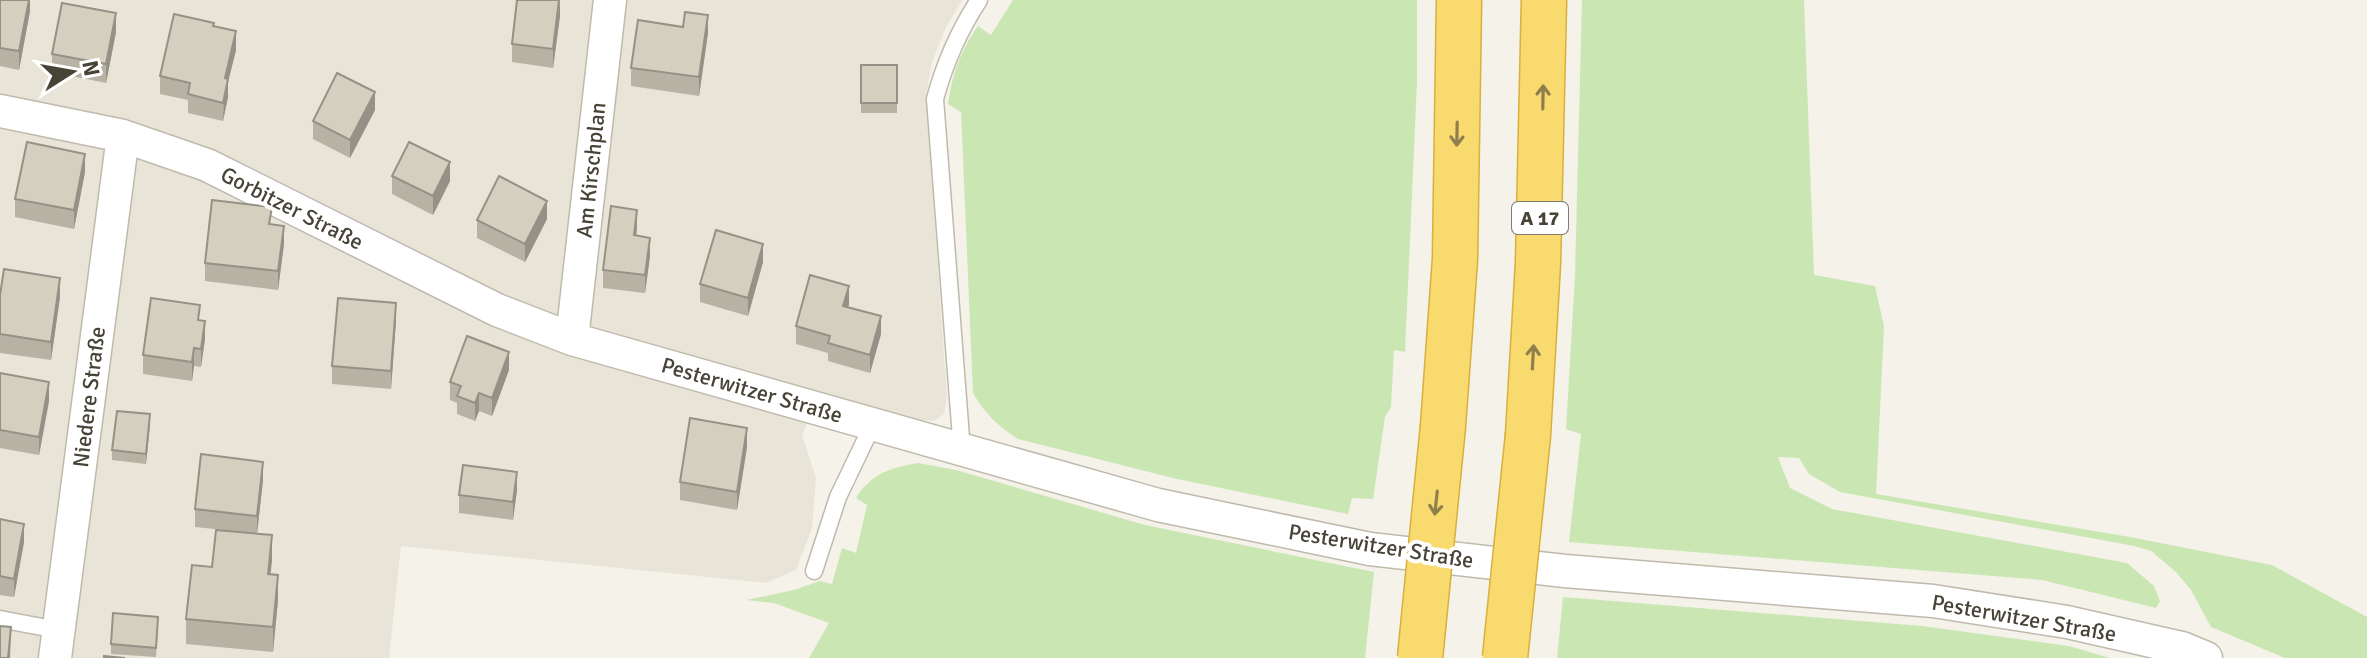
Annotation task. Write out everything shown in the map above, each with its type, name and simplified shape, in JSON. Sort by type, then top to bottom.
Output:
[{"type":"highway","points":[[1420,658],[1443,426],[1455,259],[1459,0]]},
{"type":"highway","name":"A 17","points":[[1505,658],[1528,435],[1538,263],[1544,0]]},
{"type":"street","name":"Am Kirschplan","points":[[572,339],[610,0]]},
{"type":"street","name":"Gorbitzer Straße","points":[[0,111],[123,136],[207,165],[497,310],[572,339]]},
{"type":"street","name":"Niedere Straße","points":[[57,644],[123,136]]},
{"type":"street","name":"Pesterwitzer Straße","points":[[572,339],[1158,505],[1370,549],[1565,571],[1933,601],[2067,622],[2182,648],[2206,658]]},
{"type":"lane","points":[[962,451],[935,99],[954,41],[979,0]]},
{"type":"lane","points":[[814,571],[838,497],[873,424]]},
{"type":"lane","points":[[0,619],[57,644]]},
{"type":"shaded area","points":[[0,0],[962,0],[945,29],[932,62],[926,95],[947,398],[944,414],[934,421],[920,420],[820,393],[802,435],[816,478],[812,528],[796,570],[766,583],[401,546],[389,658],[0,658]]},
{"type":"green space","points":[[1013,0],[1417,0],[1417,82],[1405,352],[1394,350],[1391,407],[1385,417],[1373,499],[1352,498],[1348,514],[1177,479],[1018,439],[982,407],[973,393],[961,112],[948,104],[952,82],[966,45],[978,26],[991,35]]},
{"type":"green space","points":[[1582,0],[1804,0],[1814,275],[1875,286],[1884,326],[1876,494],[2130,537],[2272,565],[2367,617],[2367,658],[2285,658],[2211,627],[2191,590],[2176,572],[2151,551],[1840,492],[1809,474],[1799,458],[1778,457],[1790,488],[1832,509],[2127,563],[2154,586],[2160,601],[2156,608],[2042,580],[1569,542],[1581,434],[1566,429],[1575,275]]},
{"type":"green space","points":[[918,463],[956,470],[1145,525],[1374,572],[1365,658],[809,658],[829,623],[774,603],[746,600],[820,581],[832,584],[842,548],[856,553],[867,505],[856,498],[868,483],[882,473]]},
{"type":"green space","points":[[1563,597],[1922,626],[2069,646],[2110,658],[1557,658]]},
{"type":"building","points":[[0,0],[29,0],[19,51],[0,48]]},
{"type":"building","points":[[517,0],[559,0],[553,49],[512,44]]},
{"type":"building","points":[[62,3],[116,13],[106,64],[52,54]]},
{"type":"building","points":[[685,12],[708,15],[699,77],[631,68],[638,20],[683,27]]},
{"type":"building","points":[[174,14],[236,31],[225,78],[228,79],[223,103],[188,94],[190,83],[160,76]]},
{"type":"building","points":[[861,65],[897,65],[897,103],[861,103]]},
{"type":"building","points":[[337,73],[375,92],[350,140],[313,121]]},
{"type":"building","points":[[27,142],[85,154],[74,210],[15,199]]},
{"type":"building","points":[[409,142],[450,162],[433,196],[392,176]]},
{"type":"building","points":[[499,176],[547,201],[525,244],[477,220]]},
{"type":"building","points":[[212,200],[272,207],[269,224],[284,226],[278,271],[205,263]]},
{"type":"building","points":[[611,206],[637,210],[634,235],[650,238],[645,275],[603,270]]},
{"type":"building","points":[[716,230],[763,244],[748,298],[700,284]]},
{"type":"building","points":[[4,269],[60,278],[51,342],[0,334]]},
{"type":"building","points":[[810,275],[849,286],[843,306],[881,316],[870,355],[828,343],[830,336],[796,326]]},
{"type":"building","points":[[151,298],[200,305],[198,320],[205,321],[201,349],[194,348],[192,362],[143,355]]},
{"type":"building","points":[[338,298],[396,303],[391,371],[332,366]]},
{"type":"building","points":[[467,336],[509,352],[492,398],[479,393],[475,403],[457,396],[461,386],[450,382]]},
{"type":"building","points":[[0,373],[49,382],[39,437],[0,430]]},
{"type":"building","points":[[117,411],[150,414],[146,454],[112,450]]},
{"type":"building","points":[[690,418],[747,428],[737,492],[680,482]]},
{"type":"building","points":[[201,454],[263,462],[257,516],[195,509]]},
{"type":"building","points":[[463,465],[517,472],[513,502],[459,495]]},
{"type":"building","points":[[0,519],[24,524],[14,579],[0,576]]},
{"type":"building","points":[[216,530],[272,535],[268,574],[278,575],[273,627],[186,619],[192,565],[212,567]]},
{"type":"building","points":[[113,613],[158,617],[156,648],[111,644]]},
{"type":"building","points":[[0,626],[11,627],[8,658],[0,658]]}]
